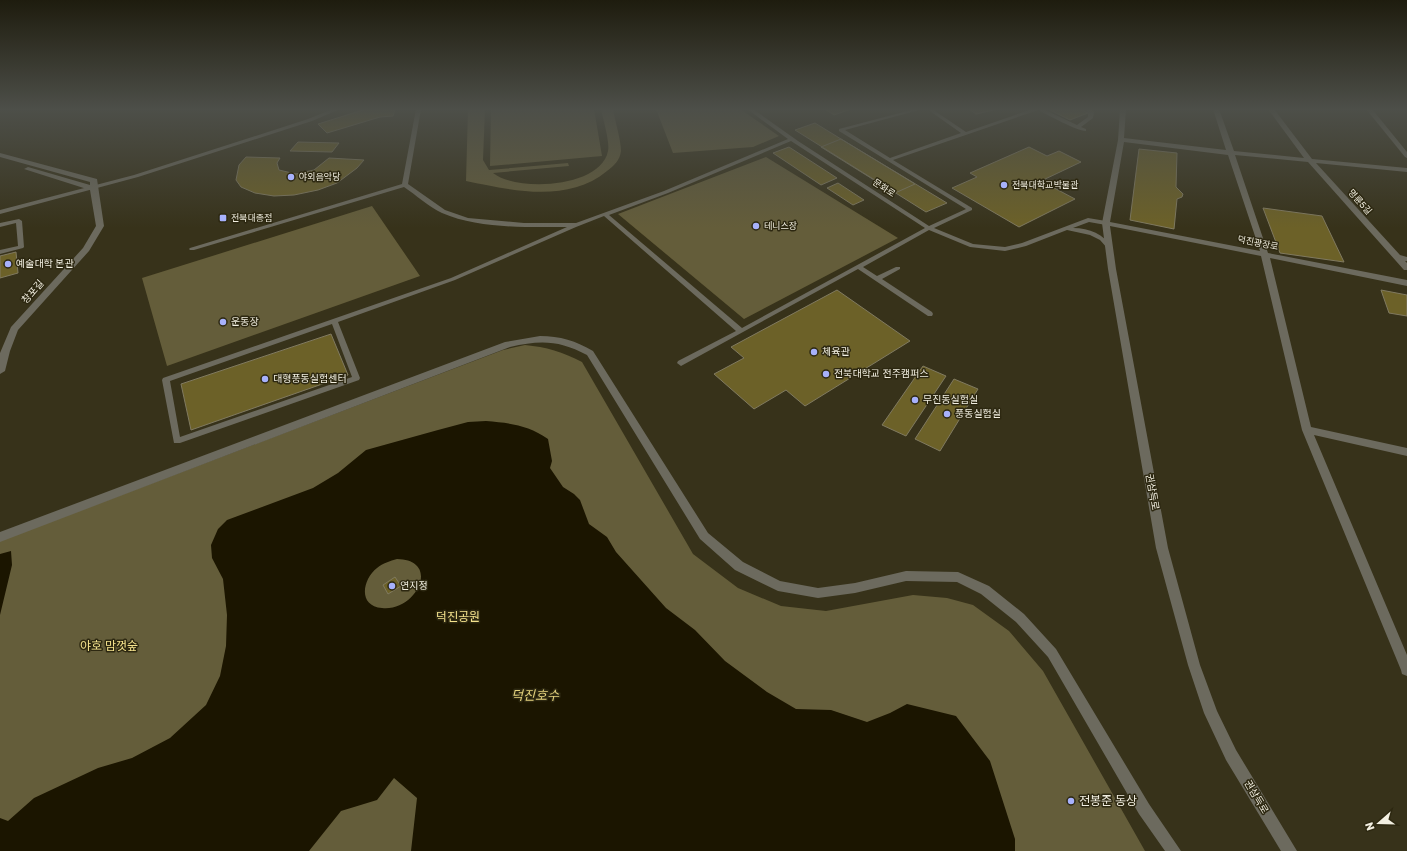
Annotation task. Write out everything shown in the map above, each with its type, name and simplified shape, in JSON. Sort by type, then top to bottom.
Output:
[{"type":"street","name":"권삼득로","points":[[1119,149],[1106,223],[1112,269],[1162,548],[1194,665],[1211,713],[1231,756],[1290,851]]},
{"type":"street","points":[[1195,149],[1407,170]]},
{"type":"street","points":[[1230,149],[1266,254],[1307,430],[1407,670]]},
{"type":"street","name":"명륜5길","points":[[1301,149],[1310,161],[1397,257]]},
{"type":"street","points":[[0,155],[84,177],[94,181],[93,188],[0,161]]},
{"type":"street","name":"창포길","points":[[0,371],[3,351],[14,329],[86,249],[100,226],[93,188]]},
{"type":"street","name":"덕진광장로","points":[[1106,223],[1407,283]]},
{"type":"street","points":[[1397,257],[1407,259]]},
{"type":"street","points":[[1397,257],[1407,268]]},
{"type":"street","points":[[0,537],[508,344],[535,339],[558,339],[577,345],[590,353],[704,536],[739,566],[778,586],[818,593],[855,588],[906,576],[958,577],[985,590],[1020,618],[1052,653],[1144,808],[1174,851]]},
{"type":"street","points":[[1307,430],[1407,452]]},
{"type":"lane","points":[[0,212],[93,188],[217,149]]},
{"type":"lane","points":[[405,185],[411,149]]},
{"type":"lane","points":[[334,321],[356,378],[177,441],[166,380],[453,279],[576,225],[666,192],[769,149]]},
{"type":"lane","name":"문화로","points":[[807,149],[929,228],[972,246],[1005,249],[1024,245],[1088,220],[1106,223]]},
{"type":"lane","points":[[681,363],[929,228],[970,208],[871,149]]},
{"type":"lane","points":[[889,160],[922,149]]},
{"type":"lane","points":[[405,185],[443,211],[467,220],[524,225],[576,225]]},
{"type":"lane","points":[[192,249],[405,185]]},
{"type":"lane","points":[[605,214],[740,331]]},
{"type":"lane","points":[[0,225],[19,221],[21,247],[0,252]]},
{"type":"lane","points":[[1064,230],[1079,229],[1091,232],[1105,239],[1110,248]]},
{"type":"lane","points":[[859,267],[930,314]]},
{"type":"lane","points":[[877,279],[898,268]]},
{"type":"green space","points":[[467,149],[483,149],[483,160],[489,170],[568,163],[569,166],[493,173],[505,179],[520,183],[538,184],[557,183],[575,179],[590,173],[602,163],[608,149],[621,149],[618,160],[612,167],[591,181],[574,188],[538,192],[501,188],[466,181]]},
{"type":"green space","points":[[490,149],[601,149],[602,156],[490,166]]},
{"type":"green space","points":[[671,149],[730,149],[673,153]]},
{"type":"green space","name":"테니스장","points":[[766,157],[898,238],[744,319],[618,214]]},
{"type":"green space","name":"운동장","points":[[372,206],[420,276],[167,366],[142,278]]},
{"type":"green space","name":"덕진호수","points":[[525,345],[554,350],[582,362],[693,554],[738,588],[781,606],[826,611],[913,595],[947,598],[973,605],[1009,631],[1043,671],[1145,851],[0,851],[0,541],[503,350]]},
{"type":"water","name":"덕진호수","points":[[486,421],[511,424],[541,434],[548,439],[552,461],[550,468],[563,487],[580,500],[589,524],[607,537],[616,552],[666,608],[695,630],[725,661],[767,692],[796,709],[831,710],[867,722],[890,713],[907,704],[956,716],[990,761],[1015,839],[1015,851],[411,851],[417,798],[394,778],[377,800],[341,811],[309,851],[0,851],[0,818],[8,821],[34,798],[98,768],[132,758],[170,738],[206,705],[220,676],[226,646],[227,615],[223,579],[212,558],[211,545],[218,529],[227,520],[313,488],[338,473],[366,450],[468,422]],"holes":[[[397,559],[411,562],[418,568],[421,576],[419,585],[414,595],[405,602],[394,607],[382,608],[369,603],[366,598],[366,585],[368,579],[377,568],[384,563]]]},
{"type":"water","points":[[11,551],[12,565],[0,615],[0,554]]},
{"type":"building","points":[[292,149],[335,149],[332,152],[290,151]]},
{"type":"building","points":[[784,149],[792,149],[837,178],[821,185],[773,153]]},
{"type":"building","points":[[824,149],[857,149],[915,184],[895,193]]},
{"type":"building","points":[[825,149],[857,149],[947,203],[926,212]]},
{"type":"building","name":"전북대학교박물관","points":[[1025,149],[1032,149],[1047,156],[1059,151],[1081,162],[1041,181],[1075,199],[1019,227],[952,188],[977,177],[970,173]]},
{"type":"building","points":[[1139,149],[1177,153],[1176,187],[1183,194],[1182,197],[1177,199],[1174,229],[1130,220]]},
{"type":"building","name":"야외음악당","points":[[246,157],[280,158],[277,163],[279,170],[296,174],[314,170],[329,158],[364,160],[357,168],[337,183],[318,190],[294,195],[274,196],[255,193],[241,187],[236,180],[239,165]]},
{"type":"building","points":[[838,183],[864,200],[853,205],[827,188]]},
{"type":"building","points":[[1263,208],[1322,216],[1344,262],[1280,253]]},
{"type":"building","name":"예술대학 본관","points":[[16,252],[18,273],[0,278],[0,256]]},
{"type":"building","name":"체육관","points":[[837,290],[910,341],[805,406],[786,390],[754,409],[714,374],[744,358],[731,347]]},
{"type":"building","points":[[1381,290],[1407,295],[1407,316],[1389,313]]},
{"type":"building","name":"대형풍동실험센터","points":[[331,334],[348,375],[191,430],[181,384]]},
{"type":"building","name":"무진동실험실","points":[[923,366],[946,376],[906,436],[882,425]]},
{"type":"building","name":"풍동실험실","points":[[954,379],[978,389],[940,451],[915,439]]},
{"type":"building","name":"연지정","points":[[395,577],[401,586],[388,594],[383,585]]},
{"type":"place","name":"야외음악당","points":[[291,177]]},
{"type":"place","name":"전북대학교박물관","points":[[1004,185]]},
{"type":"place","name":"전북대종점","points":[[223,218]]},
{"type":"place","name":"테니스장","points":[[756,226]]},
{"type":"place","name":"예술대학 본관","points":[[8,264]]},
{"type":"place","name":"운동장","points":[[223,322]]},
{"type":"place","name":"체육관","points":[[814,352]]},
{"type":"place","name":"전북대학교 전주캠퍼스","points":[[826,374]]},
{"type":"place","name":"대형풍동실험센터","points":[[265,379]]},
{"type":"place","name":"무진동실험실","points":[[915,400]]},
{"type":"place","name":"풍동실험실","points":[[947,414]]},
{"type":"place","name":"연지정","points":[[392,586]]},
{"type":"place","name":"전봉준 동상","points":[[1071,801]]},
{"type":"park label","name":"덕진공원","points":[[458,617]]},
{"type":"park label","name":"야호 맘껏숲","points":[[109,646]]}]
